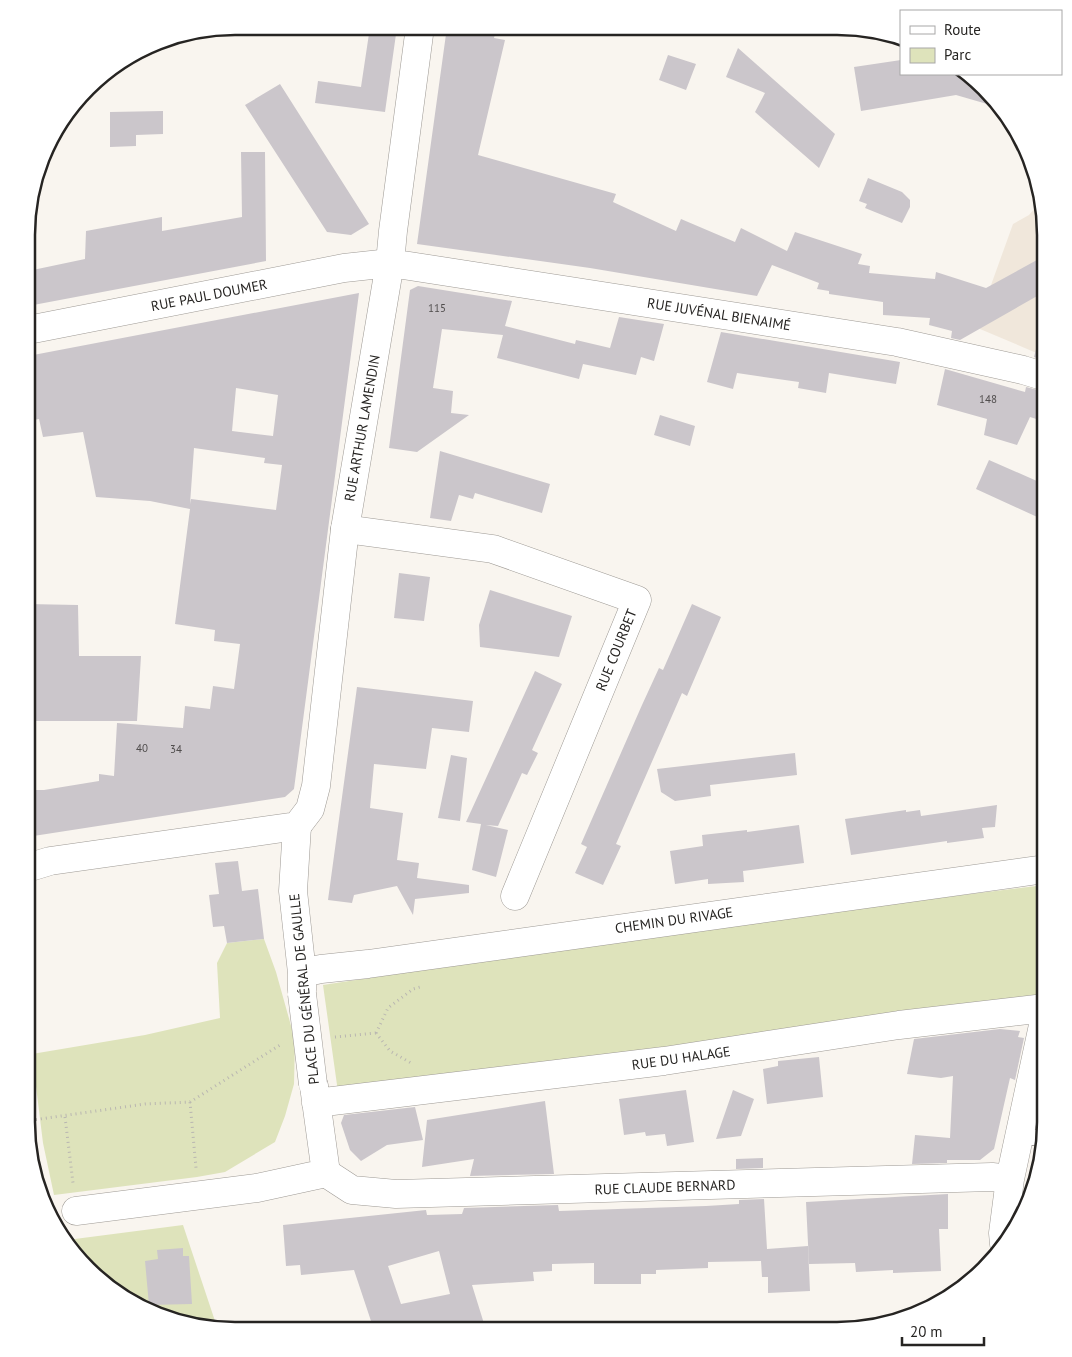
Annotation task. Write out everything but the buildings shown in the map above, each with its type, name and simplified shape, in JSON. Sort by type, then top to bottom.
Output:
[{"type":"street","name":"RUE ARTHUR LAMENDIN","points":[[297,826],[310,809],[316,786],[345,529],[390,263],[419,35]]},
{"type":"street","name":"RUE PAUL DOUMER","points":[[35,329],[344,268],[390,263]]},
{"type":"street","name":"RUE JUVÉNAL BIENAIMÉ","points":[[390,263],[897,342],[969,357],[1037,374]]},
{"type":"street","name":"RUE COURBET","points":[[345,529],[493,549],[636,600],[515,896]]},
{"type":"street","points":[[35,866],[50,862],[297,826]]},
{"type":"street","name":"PLACE DU GÉNÉRAL DE GAULLE","points":[[297,826],[293,890],[314,1094],[326,1173]]},
{"type":"street","name":"CHEMIN DU RIVAGE","points":[[302,984],[321,969],[1037,870]]},
{"type":"street","name":"RUE DU HALAGE","points":[[314,1094],[664,1061],[899,1025],[1037,1009]]},
{"type":"street","points":[[1003,1233],[1010,1179],[1037,1052]]},
{"type":"street","points":[[76,1211],[257,1188],[326,1173]]},
{"type":"street","name":"RUE CLAUDE BERNARD","points":[[326,1173],[352,1190],[396,1194],[992,1177],[1010,1179]]},
{"type":"lane","points":[[1018,1138],[1037,1137]]},
{"type":"path","points":[[331,1037],[376,1033]]},
{"type":"path","points":[[35,1120],[145,1104],[190,1102],[286,1041]]},
{"type":"path","points":[[190,1102],[200,1196]]},
{"type":"path","points":[[65,1117],[76,1211]]},
{"type":"shaded area","points":[[1035,208],[1037,222],[1037,353],[980,329],[977,324],[1013,224],[1029,215]]},
{"type":"green space","points":[[1037,886],[1037,997],[338,1092],[323,985],[864,907]]},
{"type":"green space","points":[[264,939],[276,972],[295,1040],[294,1084],[275,1142],[225,1172],[54,1195],[43,1143],[35,1078],[35,1053],[145,1035],[220,1018],[217,963],[227,943]]},
{"type":"green space","points":[[183,1225],[215,1321],[171,1311],[135,1295],[113,1281],[85,1254],[73,1239]]}]
